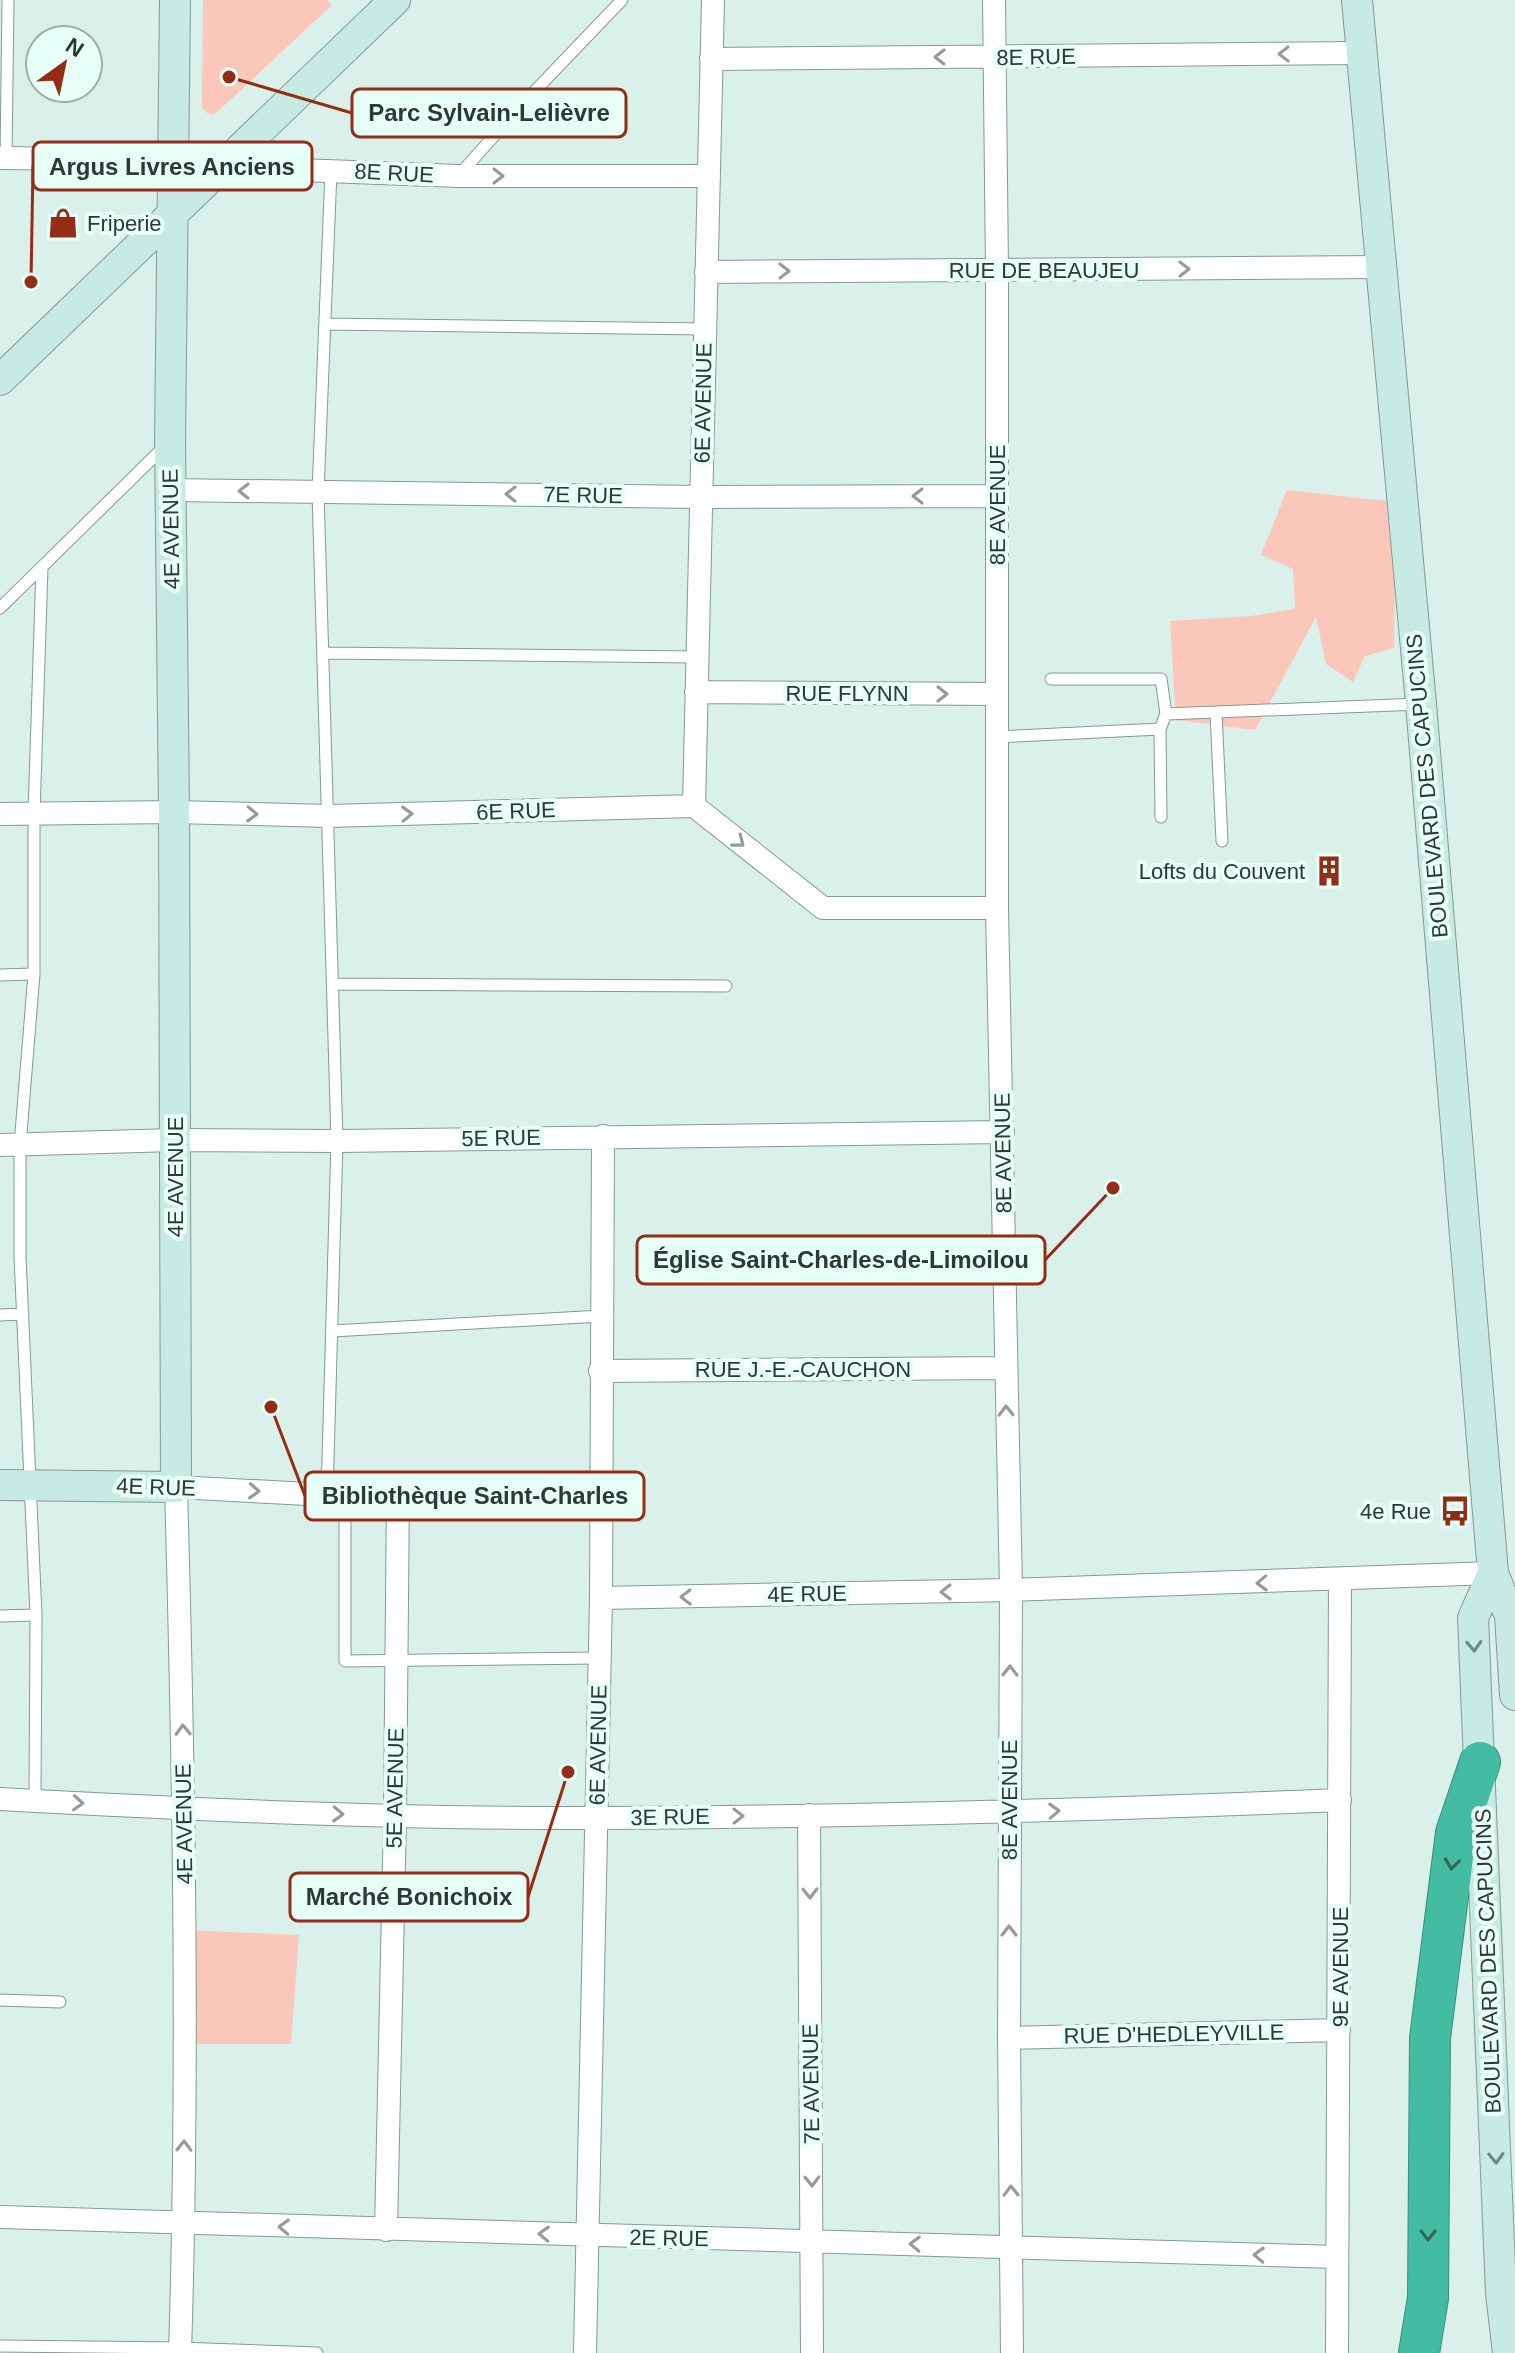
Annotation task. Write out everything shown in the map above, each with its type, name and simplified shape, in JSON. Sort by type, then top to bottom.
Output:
[{"type":"highway","points":[[1423,2334],[1430,2038],[1456,1833],[1480,1762]]},
{"type":"main road","points":[[0,380],[173,217],[395,0]]},
{"type":"main road","name":"BOULEVARD DES CAPUCINS","points":[[1357,0],[1421,704],[1493,1573],[1510,1616],[1515,1695]]},
{"type":"main road","name":"4E AVENUE","points":[[176,1487],[170,441],[177,2]]},
{"type":"main road","name":"4E RUE","points":[[0,1485],[176,1487]]},
{"type":"main road","name":"BOULEVARD DES CAPUCINS","points":[[1493,1573],[1473,1618],[1501,2293],[1508,2353]]},
{"type":"street","name":"6E AVENUE","points":[[694,806],[713,0]]},
{"type":"street","name":"8E AVENUE","points":[[994,0],[997,908],[1011,1590],[1009,2038],[1012,2353]]},
{"type":"street","name":"8E RUE","points":[[711,59],[1362,53]]},
{"type":"street","points":[[2,160],[174,160]]},
{"type":"street","name":"8E RUE","points":[[224,167],[458,176],[708,176]]},
{"type":"street","name":"RUE DE BEAUJEU","points":[[706,272],[1382,267]]},
{"type":"street","name":"7E RUE","points":[[170,490],[701,497],[996,496]]},
{"type":"street","name":"RUE FLYNN","points":[[696,692],[997,694]]},
{"type":"street","points":[[694,806],[823,908],[997,908]]},
{"type":"street","name":"6E RUE","points":[[0,814],[174,812],[329,816],[694,806]]},
{"type":"street","name":"5E RUE","points":[[10,1145],[174,1140],[337,1141],[1003,1132]]},
{"type":"street","name":"6E AVENUE","points":[[585,2353],[601,1598],[603,1136]]},
{"type":"street","name":"RUE J.-E.-CAUCHON","points":[[600,1371],[1005,1368]]},
{"type":"street","name":"4E RUE","points":[[176,1487],[336,1494],[601,1486]]},
{"type":"street","name":"4E AVENUE","points":[[176,1487],[185,1808],[184,2224],[180,2350]]},
{"type":"street","name":"5E AVENUE","points":[[386,2230],[398,1490]]},
{"type":"street","name":"4E RUE","points":[[601,1598],[1011,1590],[1493,1573]]},
{"type":"street","name":"9E AVENUE","points":[[1337,2353],[1340,1580]]},
{"type":"street","name":"3E RUE","points":[[0,1799],[395,1816],[597,1818],[1009,1812],[1340,1800]]},
{"type":"street","name":"7E AVENUE","points":[[809,1815],[812,2353]]},
{"type":"street","name":"RUE D'HEDLEYVILLE","points":[[1009,2038],[1339,2030]]},
{"type":"street","name":"2E RUE","points":[[0,2217],[1337,2257]]},
{"type":"lane","points":[[2,160],[8,0]]},
{"type":"lane","points":[[458,176],[622,0]]},
{"type":"lane","points":[[331,171],[318,492],[337,1141],[332,1331],[336,1494],[345,1661],[600,1658]]},
{"type":"lane","points":[[325,324],[705,329]]},
{"type":"lane","points":[[0,608],[170,441]]},
{"type":"lane","points":[[35,1801],[36,1615],[20,1257],[10,1145],[34,974],[34,814],[42,567]]},
{"type":"lane","points":[[324,653],[697,657]]},
{"type":"lane","points":[[1051,679],[1161,679],[1166,714],[1160,729],[1161,817]]},
{"type":"lane","points":[[1166,714],[1421,704]]},
{"type":"lane","points":[[1216,712],[1222,841]]},
{"type":"lane","points":[[997,737],[1160,729]]},
{"type":"lane","points":[[0,975],[34,974]]},
{"type":"lane","points":[[333,984],[726,986]]},
{"type":"lane","points":[[0,1315],[23,1314]]},
{"type":"lane","points":[[332,1331],[601,1316]]},
{"type":"lane","points":[[0,1616],[36,1615]]},
{"type":"lane","points":[[0,2000],[60,2002]]},
{"type":"lane","points":[[0,2346],[317,2353]]},
{"type":"shaded area","points":[[203,0],[328,0],[332,5],[214,115],[202,107]]},
{"type":"shaded area","points":[[1287,490],[1396,502],[1394,648],[1365,656],[1353,682],[1326,664],[1316,617],[1255,730],[1176,720],[1170,621],[1251,616],[1295,609],[1293,569],[1261,555]]},
{"type":"shaded area","points":[[184,1930],[299,1935],[291,2044],[185,2044]]},
{"type":"place","name":"Parc Sylvain-Lelièvre","points":[[229,77]]},
{"type":"place","name":"Friperie","points":[[63,223]]},
{"type":"place","name":"Argus Livres Anciens","points":[[31,282]]},
{"type":"place","name":"Lofts du Couvent","points":[[1329,871]]},
{"type":"place","name":"Église Saint-Charles-de-Limoilou","points":[[1113,1188]]},
{"type":"place","name":"Bibliothèque Saint-Charles","points":[[271,1407]]},
{"type":"place","name":"4e Rue","points":[[1455,1511]]},
{"type":"place","name":"Marché Bonichoix","points":[[568,1772]]}]
